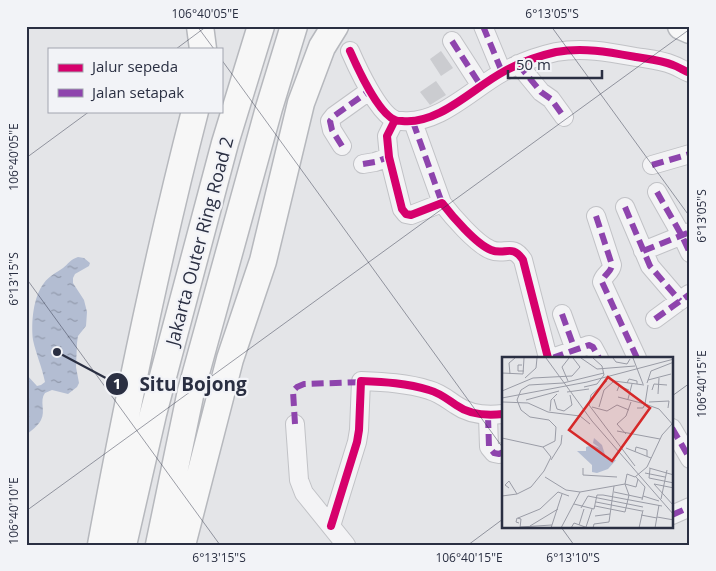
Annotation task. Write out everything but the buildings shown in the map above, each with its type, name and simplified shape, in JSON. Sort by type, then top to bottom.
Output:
[{"type":"highway","points":[[200,26],[203,48]]},
{"type":"highway","name":"Jakarta Outer Ring Road 2","points":[[123,545],[153,414],[225,142],[261,26]]},
{"type":"highway","name":"Jakarta Outer Ring Road 2","points":[[159,545],[192,391],[269,108],[294,26]]},
{"type":"highway","points":[[182,545],[230,359],[263,261],[301,102],[322,46],[335,26]]},
{"type":"highway","points":[[681,26],[690,30]]},
{"type":"highway","points":[[101,545],[119,447],[166,225],[195,112]]},
{"type":"street","points":[[483,26],[502,72]]},
{"type":"street","points":[[452,41],[481,86]]},
{"type":"street","points":[[350,51],[369,91],[385,112],[395,120],[413,122],[440,112],[502,72],[518,64],[556,52],[597,50],[659,61],[690,73]]},
{"type":"street","points":[[518,64],[564,117]]},
{"type":"street","points":[[342,146],[332,130],[330,121],[334,116],[369,91]]},
{"type":"street","points":[[395,120],[387,136],[388,157],[402,209],[406,214],[411,215],[442,203]]},
{"type":"street","points":[[413,122],[442,203],[460,225],[490,250],[512,250],[518,252],[523,260],[548,357]]},
{"type":"street","points":[[652,165],[690,154]]},
{"type":"street","points":[[363,164],[376,162],[388,157]]},
{"type":"street","points":[[657,192],[686,234],[690,252]]},
{"type":"street","points":[[625,206],[653,271],[685,298],[655,319]]},
{"type":"street","points":[[596,216],[612,265],[602,282],[637,357]]},
{"type":"street","points":[[643,251],[686,234]]},
{"type":"street","points":[[562,314],[575,350]]},
{"type":"street","points":[[555,357],[589,345],[593,347],[598,357]]},
{"type":"street","points":[[331,526],[357,442],[361,382],[394,382],[431,390],[445,396],[455,405],[468,412],[496,415],[489,447],[494,453],[502,453]]},
{"type":"street","points":[[295,424],[299,480],[304,492],[346,545]]},
{"type":"street","points":[[674,431],[690,458]]},
{"type":"street","points":[[674,514],[690,507]]},
{"type":"water","points":[[78,257],[84,258],[90,263],[89,266],[75,274],[73,278],[73,283],[84,300],[87,312],[86,326],[78,336],[77,343],[76,367],[79,383],[68,394],[52,390],[45,393],[43,396],[41,420],[26,435],[26,374],[37,386],[45,382],[33,340],[32,326],[37,295],[50,276]]},
{"type":"marked path","points":[[483,26],[502,72]]},
{"type":"marked path","points":[[452,41],[481,86]]},
{"type":"marked path","points":[[518,64],[541,92],[551,99],[564,117]]},
{"type":"marked path","points":[[342,146],[332,130],[330,121],[334,116],[369,91]]},
{"type":"marked path","points":[[413,122],[442,203]]},
{"type":"marked path","points":[[652,165],[690,154]]},
{"type":"marked path","points":[[363,164],[389,157]]},
{"type":"marked path","points":[[657,192],[690,253]]},
{"type":"marked path","points":[[625,207],[650,266],[680,301]]},
{"type":"marked path","points":[[596,216],[612,265],[602,282],[637,357]]},
{"type":"marked path","points":[[643,251],[690,232]]},
{"type":"marked path","points":[[655,319],[690,294]]},
{"type":"marked path","points":[[562,314],[575,350]]},
{"type":"marked path","points":[[555,357],[589,345],[593,347],[598,357]]},
{"type":"marked path","points":[[295,424],[293,391],[297,387],[304,384],[364,382]]},
{"type":"marked path","points":[[488,416],[489,447],[494,453],[502,452]]},
{"type":"marked path","points":[[674,431],[690,459]]},
{"type":"marked path","points":[[674,514],[690,507]]},
{"type":"cycle path","points":[[350,51],[375,99],[388,116],[399,121],[416,121],[429,117],[455,104],[509,69],[529,60],[556,52],[586,50],[616,53],[664,62],[690,73]]},
{"type":"cycle path","points":[[395,120],[387,136],[389,157],[402,209],[406,214],[411,215],[442,203],[465,229],[485,247],[500,252],[512,251],[519,255],[523,260],[548,357]]},
{"type":"cycle path","points":[[331,526],[357,442],[361,381],[395,383],[421,388],[437,393],[473,413],[484,415],[502,414]]},
{"type":"place","name":"Situ Bojong","points":[[57,352]]}]
